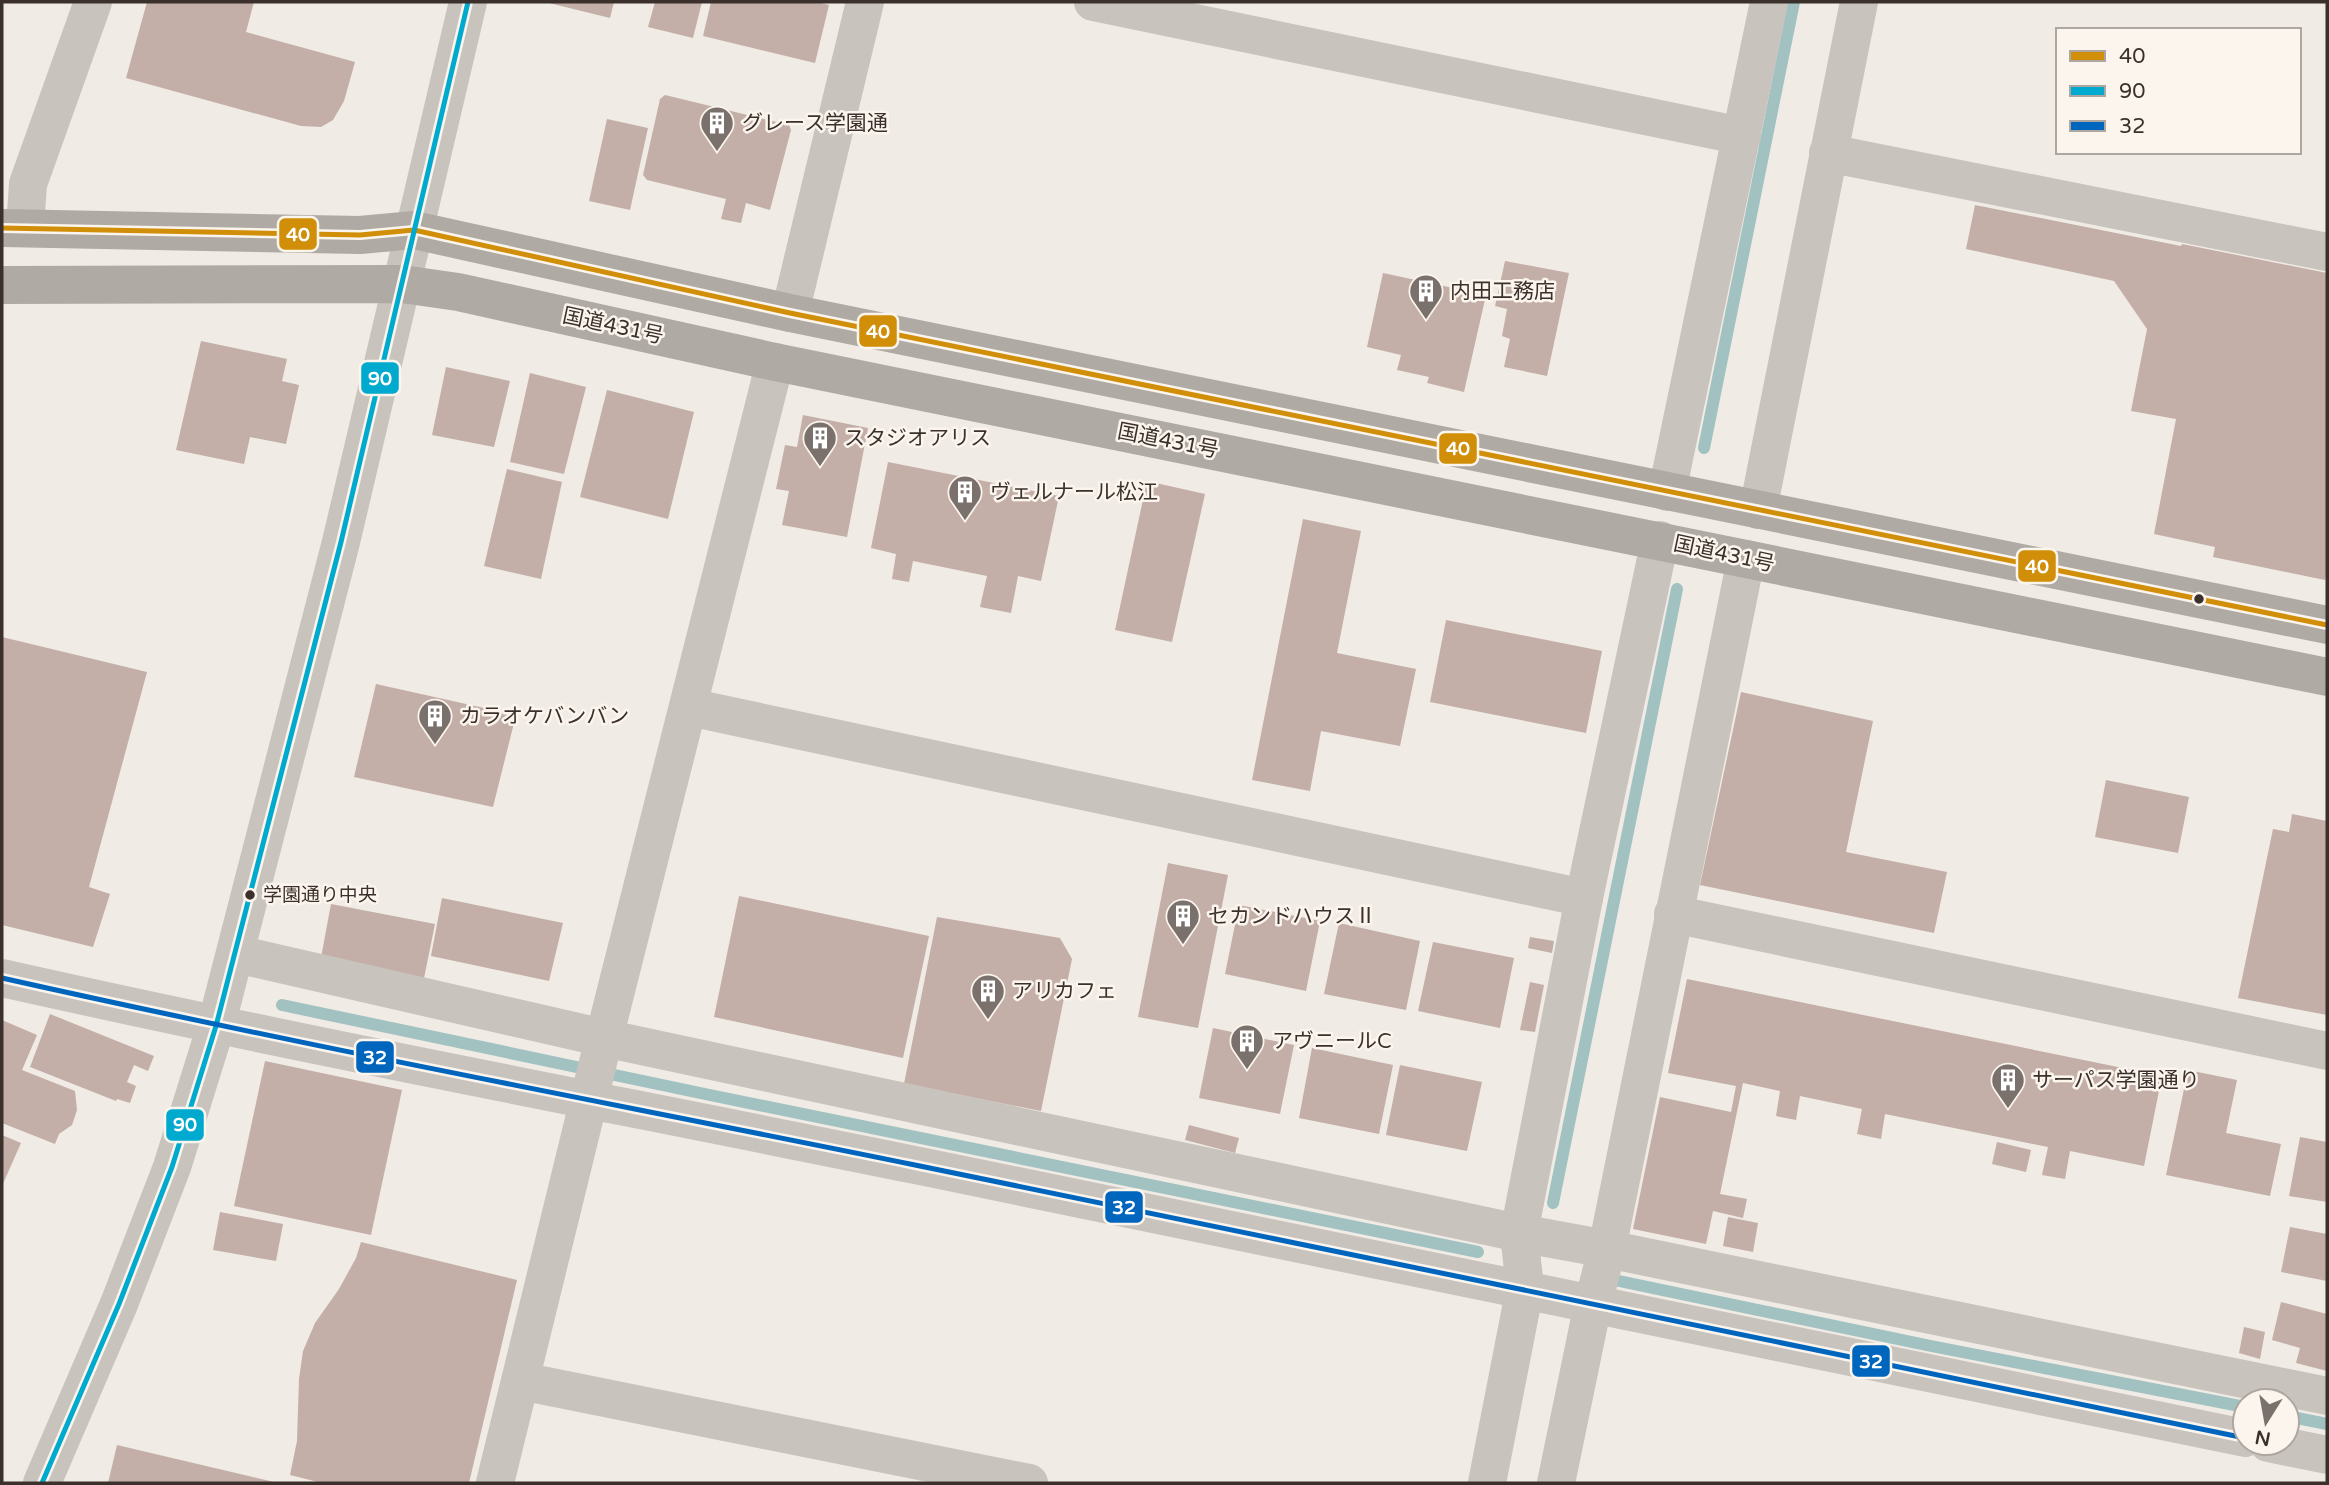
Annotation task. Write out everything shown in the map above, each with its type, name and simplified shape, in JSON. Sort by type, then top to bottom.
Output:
[{"type":"highway","points":[[13,228],[360,235],[414,230],[790,313],[2327,625]]},
{"type":"highway","name":"国道431号","points":[[2,285],[402,284],[458,292],[775,362],[2327,677]]},
{"type":"street","points":[[13,228],[93,2]]},
{"type":"street","points":[[42,1483],[114,1317],[172,1167],[216,1026],[341,542],[468,2]]},
{"type":"street","points":[[790,313],[865,2]]},
{"type":"street","points":[[1093,2],[1742,136]]},
{"type":"street","points":[[1667,492],[1769,2]]},
{"type":"street","points":[[1758,510],[1859,2]]},
{"type":"street","points":[[1828,153],[2327,252]]},
{"type":"street","points":[[495,1483],[775,362]]},
{"type":"street","points":[[1487,1483],[1525,1288],[1519,1233],[1584,898],[1660,540]]},
{"type":"street","points":[[1556,1483],[1607,1249],[1746,559]]},
{"type":"street","points":[[689,707],[1584,898]]},
{"type":"street","points":[[1673,914],[2327,1051]]},
{"type":"street","points":[[236,954],[604,1038],[1519,1233],[2327,1396]]},
{"type":"street","points":[[2,978],[216,1026],[1525,1288],[2231,1435]]},
{"type":"street","points":[[521,1381],[1029,1483]]},
{"type":"street","points":[[2301,1450],[2327,1455]]},
{"type":"building","points":[[147,2],[254,2],[246,32],[355,62],[344,101],[333,120],[321,127],[301,126],[126,78]]},
{"type":"building","points":[[545,2],[614,2],[610,18]]},
{"type":"building","points":[[655,2],[702,2],[693,38],[648,27]]},
{"type":"building","points":[[711,2],[817,2],[829,5],[815,63],[703,36]]},
{"type":"building","name":"グレース学園通","points":[[665,95],[789,125],[791,130],[770,210],[746,203],[741,223],[721,219],[726,199],[647,180],[643,175],[660,99]]},
{"type":"building","points":[[607,119],[648,128],[630,210],[589,201]]},
{"type":"building","points":[[1975,205],[2327,273],[2325,580],[2213,557],[2215,547],[2154,534],[2176,419],[2131,411],[2147,329],[2114,281],[1966,249]]},
{"type":"building","points":[[1505,261],[1569,273],[1547,376],[1504,367],[1510,339],[1502,336],[1507,309],[1495,306]]},
{"type":"building","name":"内田工務店","points":[[1383,273],[1486,295],[1464,392],[1427,383],[1429,377],[1397,370],[1401,355],[1367,347]]},
{"type":"building","points":[[201,341],[287,359],[282,381],[299,385],[286,444],[250,437],[244,464],[176,450]]},
{"type":"building","points":[[446,367],[510,381],[494,447],[432,435]]},
{"type":"building","points":[[530,373],[586,387],[564,474],[510,462]]},
{"type":"building","points":[[607,390],[694,412],[668,519],[580,497]]},
{"type":"building","name":"スタジオアリス","points":[[803,415],[868,428],[847,537],[782,525],[789,491],[776,489],[785,445],[797,447]]},
{"type":"building","name":"ヴェルナール松江","points":[[888,462],[1059,496],[1041,581],[1018,576],[1011,613],[980,607],[987,576],[913,561],[909,582],[892,579],[896,554],[871,548]]},
{"type":"building","points":[[507,469],[562,482],[541,579],[484,566]]},
{"type":"building","points":[[1147,481],[1205,494],[1172,642],[1115,630]]},
{"type":"building","points":[[1303,519],[1361,531],[1337,653],[1416,669],[1400,746],[1321,731],[1310,791],[1252,780]]},
{"type":"building","points":[[1446,620],[1602,651],[1586,733],[1430,702]]},
{"type":"building","points":[[2,637],[147,672],[89,887],[110,894],[93,947],[2,925]]},
{"type":"building","name":"カラオケバンバン","points":[[376,684],[516,715],[493,807],[354,777]]},
{"type":"building","points":[[1741,692],[1873,721],[1846,852],[1947,872],[1934,933],[1700,885]]},
{"type":"building","points":[[2106,780],[2189,797],[2178,853],[2095,837]]},
{"type":"building","points":[[2292,814],[2327,821],[2327,1015],[2238,998],[2273,829],[2289,832]]},
{"type":"building","name":"セカンドハウスⅡ","points":[[1168,863],[1228,875],[1198,1028],[1138,1017]]},
{"type":"building","points":[[739,896],[929,936],[903,1058],[714,1017]]},
{"type":"building","points":[[442,898],[563,923],[549,981],[431,956]]},
{"type":"building","points":[[331,904],[435,924],[423,983],[320,963]]},
{"type":"building","points":[[1239,905],[1320,921],[1306,991],[1225,974]]},
{"type":"building","name":"アリカフェ","points":[[937,917],[1060,938],[1072,959],[1041,1111],[904,1084]]},
{"type":"building","points":[[1339,923],[1420,941],[1406,1010],[1324,994]]},
{"type":"building","points":[[1530,937],[1554,941],[1552,953],[1528,948]]},
{"type":"building","points":[[1433,942],[1514,958],[1500,1028],[1418,1011]]},
{"type":"building","name":"サーパス学園通り","points":[[1687,979],[2162,1076],[2144,1166],[2070,1151],[2065,1179],[2042,1175],[2048,1147],[1885,1114],[1881,1139],[1857,1134],[1862,1109],[1800,1096],[1796,1120],[1776,1116],[1780,1091],[1743,1083],[1720,1194],[1747,1199],[1743,1218],[1713,1211],[1706,1244],[1633,1229],[1660,1097],[1731,1112],[1736,1086],[1668,1073]]},
{"type":"building","points":[[1530,982],[1544,985],[1535,1032],[1520,1030]]},
{"type":"building","points":[[50,1014],[154,1056],[148,1071],[134,1065],[127,1082],[136,1086],[130,1103],[117,1099],[116,1101],[30,1067]]},
{"type":"building","points":[[2,1020],[37,1035],[22,1070],[75,1091],[77,1110],[72,1125],[59,1134],[55,1144],[2,1123]]},
{"type":"building","name":"アヴニールC","points":[[1213,1028],[1294,1045],[1280,1114],[1199,1098]]},
{"type":"building","points":[[1312,1048],[1393,1065],[1379,1134],[1299,1118]]},
{"type":"building","points":[[265,1061],[402,1090],[371,1235],[234,1206]]},
{"type":"building","points":[[1400,1065],[1482,1082],[1467,1151],[1386,1135]]},
{"type":"building","points":[[2188,1070],[2237,1080],[2226,1133],[2281,1144],[2270,1196],[2166,1175]]},
{"type":"building","points":[[1189,1125],[1239,1138],[1235,1153],[1185,1140]]},
{"type":"building","points":[[2,1135],[21,1143],[2,1186]]},
{"type":"building","points":[[2300,1137],[2327,1142],[2327,1202],[2289,1196]]},
{"type":"building","points":[[1997,1142],[2031,1150],[2026,1172],[1992,1164]]},
{"type":"building","points":[[220,1212],[283,1224],[276,1261],[213,1250]]},
{"type":"building","points":[[1728,1217],[1758,1223],[1753,1252],[1723,1246]]},
{"type":"building","points":[[2290,1227],[2327,1234],[2327,1281],[2281,1272]]},
{"type":"building","points":[[361,1242],[517,1280],[469,1483],[322,1483],[290,1475],[297,1441],[299,1379],[303,1351],[315,1323],[339,1289],[356,1258]]},
{"type":"building","points":[[2281,1302],[2327,1314],[2327,1371],[2296,1363],[2300,1348],[2272,1340]]},
{"type":"building","points":[[2244,1327],[2265,1332],[2260,1359],[2239,1353]]},
{"type":"building","points":[[117,1445],[274,1482],[274,1483],[108,1483]]},
{"type":"waterway","points":[[1704,448],[1794,2]]},
{"type":"waterway","points":[[1553,1203],[1677,589]]},
{"type":"waterway","points":[[282,1005],[1478,1252]]},
{"type":"waterway","points":[[1619,1281],[1931,1346],[2231,1404]]},
{"type":"waterway","points":[[2301,1419],[2327,1424]]},
{"type":"transit line","name":"90","points":[[42,1483],[119,1304],[172,1167],[216,1026],[341,542],[468,2]]},
{"type":"transit line","name":"40","points":[[2,228],[360,235],[414,230],[790,313],[2327,625]]},
{"type":"transit line","name":"32","points":[[2,978],[344,1051],[1248,1232],[2231,1435]]},
{"type":"place","name":"グレース学園通","points":[[717,153]]},
{"type":"place","name":"内田工務店","points":[[1426,321]]},
{"type":"place","name":"スタジオアリス","points":[[820,468]]},
{"type":"place","name":"ヴェルナール松江","points":[[965,522]]},
{"type":"place","name":"カラオケバンバン","points":[[435,746]]},
{"type":"place","name":"学園通り中央","points":[[250,895]]},
{"type":"place","name":"セカンドハウスⅡ","points":[[1183,946]]},
{"type":"place","name":"アリカフェ","points":[[988,1021]]},
{"type":"place","name":"アヴニールC","points":[[1247,1071]]},
{"type":"place","name":"サーパス学園通り","points":[[2008,1110]]}]
